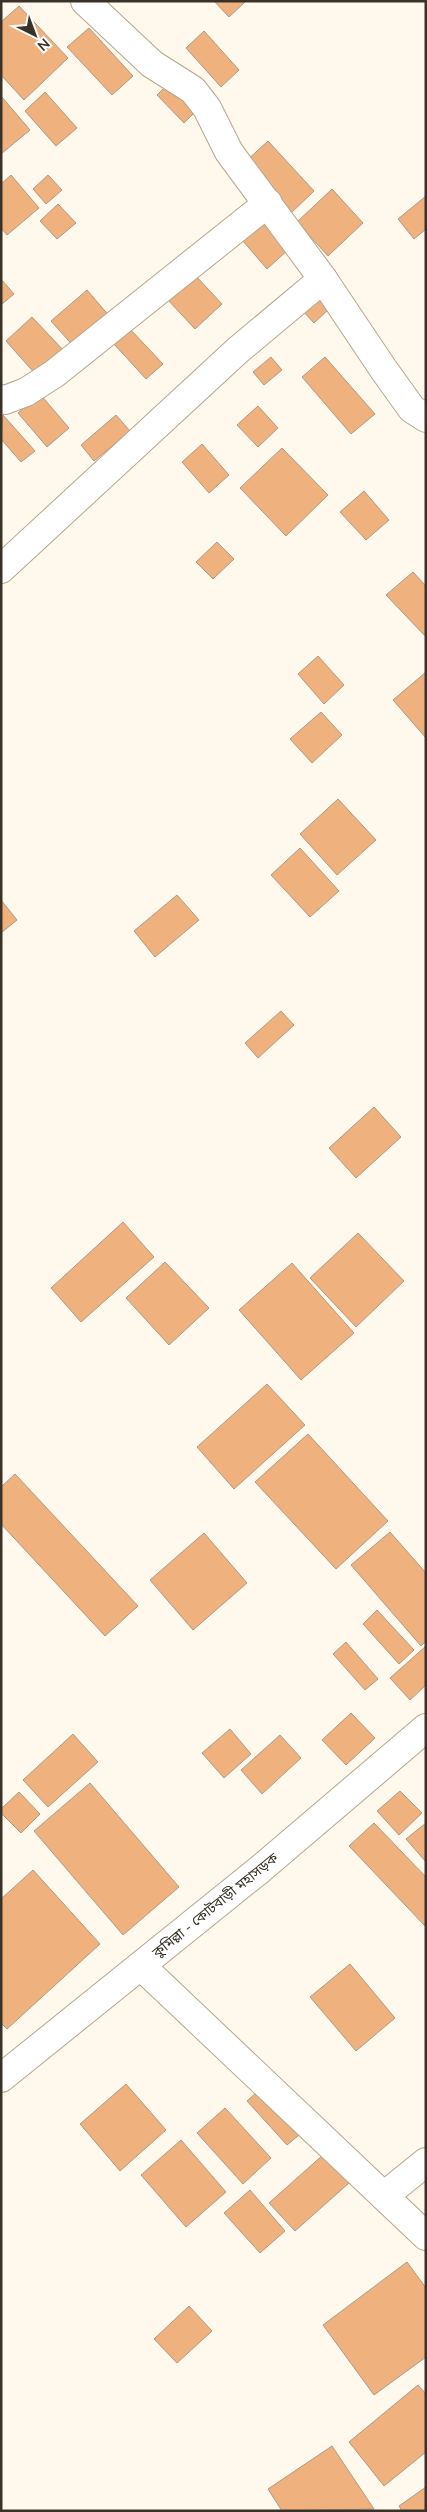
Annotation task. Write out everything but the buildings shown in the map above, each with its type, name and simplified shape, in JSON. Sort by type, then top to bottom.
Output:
[{"type":"street","points":[[85,1],[152,64],[193,90],[207,108],[229,152],[323,279],[412,409],[426,418]]},
{"type":"street","points":[[1,399],[5,400],[26,392],[54,374],[268,203]]},
{"type":"street","points":[[1,569],[238,350],[323,279]]},
{"type":"street","name":"কুমিল্লা - কোটবাড়ী মহাসড়ক","points":[[1,2078],[258,1871],[426,1728]]},
{"type":"street","points":[[141,1966],[426,2236]]},
{"type":"street","points":[[384,2196],[426,2162]]}]
